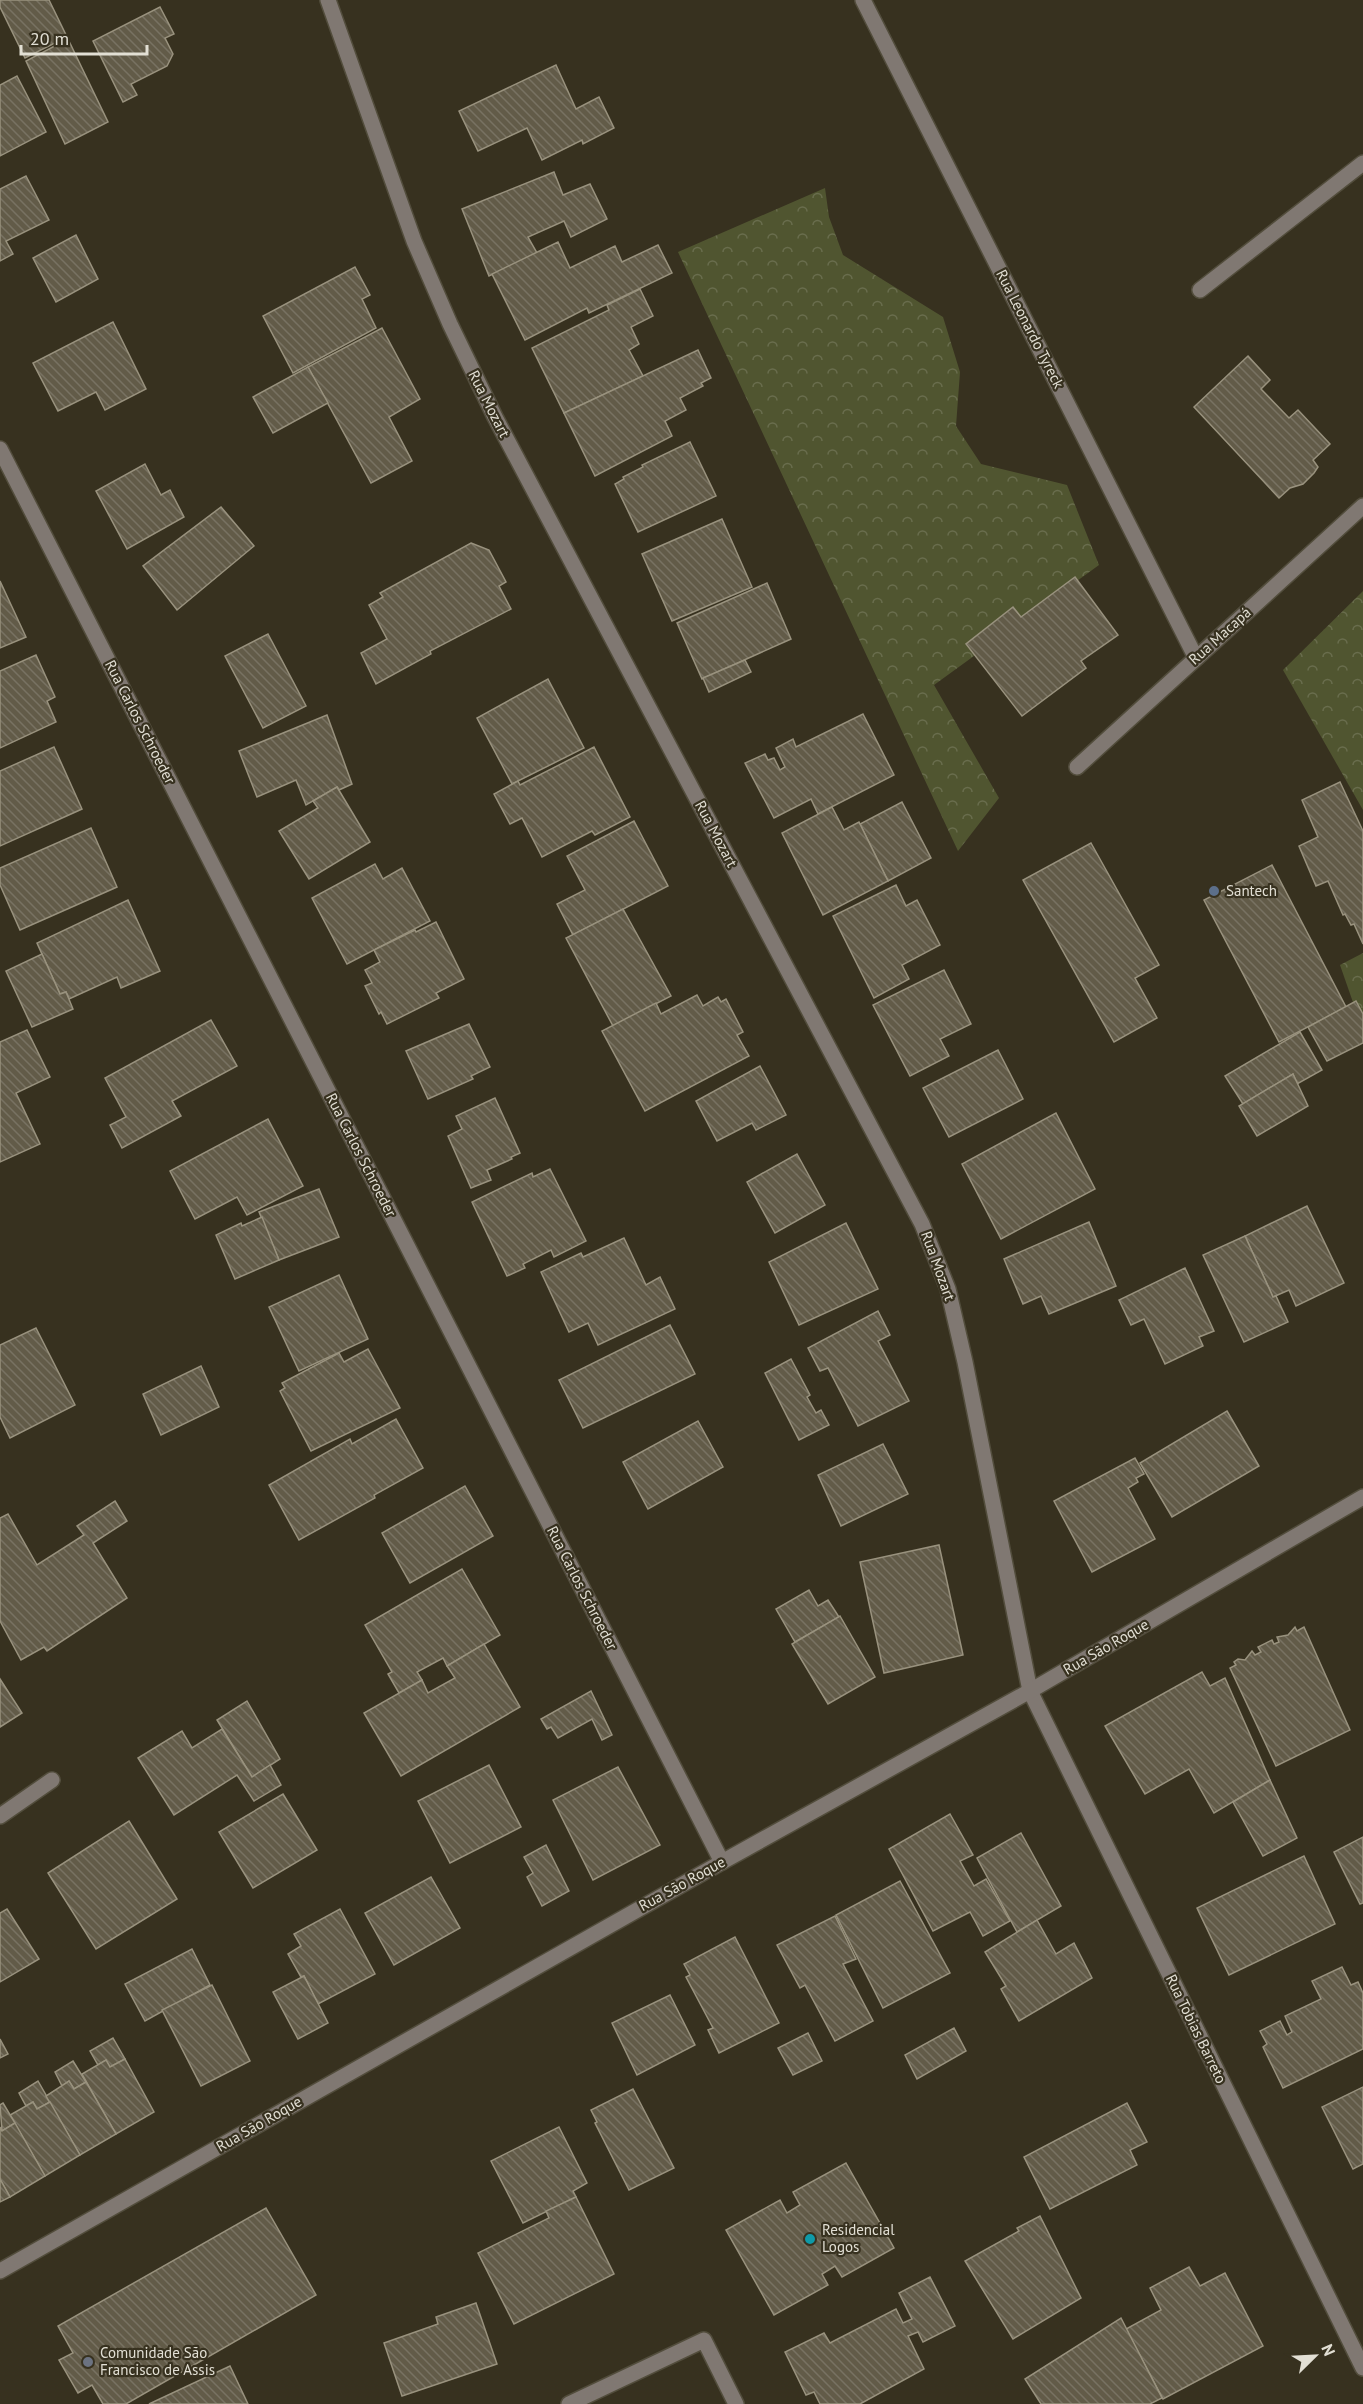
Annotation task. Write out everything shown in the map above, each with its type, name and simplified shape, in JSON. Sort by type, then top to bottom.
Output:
[{"type":"street","name":"Rua Mozart","points":[[328,0],[414,241],[450,324],[495,417],[922,1224],[948,1288],[968,1374],[1029,1691]]},
{"type":"street","name":"Rua Leonardo Tyreck","points":[[863,0],[1196,658]]},
{"type":"street","points":[[1200,290],[1363,163]]},
{"type":"street","name":"Rua Carlos Schroeder","points":[[0,449],[722,1862]]},
{"type":"street","name":"Rua Macapá","points":[[1077,767],[1363,506]]},
{"type":"street","name":"Rua São Roque","points":[[0,2271],[1029,1691],[1363,1497]]},
{"type":"street","name":"Rua Tobias Barreto","points":[[1029,1691],[1363,2368]]},
{"type":"street","points":[[0,1816],[52,1780]]},
{"type":"street","points":[[569,2404],[704,2340],[736,2404]]},
{"type":"green space","points":[[825,188],[829,217],[843,255],[943,317],[960,372],[956,426],[981,464],[1067,485],[1099,565],[934,685],[999,798],[958,851],[678,252]]},
{"type":"green space","points":[[1363,591],[1363,810],[1283,670]]},
{"type":"green space","points":[[1363,953],[1363,1031],[1340,965]]},
{"type":"building","points":[[0,0],[49,0],[67,37],[25,58],[0,7]]},
{"type":"building","points":[[160,7],[174,34],[165,38],[173,54],[167,66],[131,84],[137,95],[123,102],[93,41]]},
{"type":"building","points":[[68,39],[108,122],[65,144],[26,61]]},
{"type":"building","points":[[556,65],[576,109],[599,97],[614,128],[583,144],[582,140],[542,160],[527,128],[478,151],[459,111]]},
{"type":"building","points":[[17,76],[46,132],[0,156],[0,85]]},
{"type":"building","points":[[554,172],[563,195],[590,184],[607,219],[571,237],[564,221],[528,237],[537,253],[489,276],[462,209]]},
{"type":"building","points":[[26,176],[49,220],[6,241],[13,254],[0,261],[0,189]]},
{"type":"building","points":[[76,235],[98,279],[56,302],[33,258]]},
{"type":"building","points":[[558,242],[570,268],[615,246],[622,262],[658,245],[672,273],[589,313],[587,308],[525,340],[492,274]]},
{"type":"building","points":[[355,267],[370,295],[362,299],[376,328],[293,373],[263,316]]},
{"type":"building","points":[[640,289],[653,316],[631,327],[639,344],[629,350],[643,376],[564,413],[532,348],[609,310],[607,305]]},
{"type":"building","points":[[113,322],[146,389],[105,410],[96,392],[58,411],[33,363]]},
{"type":"building","points":[[382,328],[420,399],[389,417],[412,461],[371,483],[308,367]]},
{"type":"building","points":[[698,350],[711,378],[701,383],[703,386],[680,398],[686,410],[665,421],[672,436],[595,476],[564,413]]},
{"type":"building","points":[[1248,356],[1270,380],[1261,389],[1289,418],[1298,410],[1330,444],[1313,460],[1318,467],[1314,473],[1303,484],[1290,488],[1279,498],[1194,407]]},
{"type":"building","points":[[308,367],[328,403],[273,433],[253,397]]},
{"type":"building","points":[[690,442],[716,496],[638,532],[615,484],[624,479],[623,477],[643,467],[642,465]]},
{"type":"building","points":[[145,464],[161,495],[170,490],[184,517],[127,549],[96,491]]},
{"type":"building","points":[[221,507],[254,546],[177,610],[143,566]]},
{"type":"building","points":[[722,519],[752,587],[672,621],[642,554]]},
{"type":"building","points":[[471,543],[489,550],[506,582],[499,586],[511,609],[430,651],[431,654],[376,684],[361,653],[387,639],[369,605],[383,597],[380,593]]},
{"type":"building","points":[[1075,577],[1118,635],[1081,661],[1086,668],[1022,716],[966,644],[1013,607],[1021,617]]},
{"type":"building","points":[[0,581],[26,637],[0,648]]},
{"type":"building","points":[[767,583],[791,639],[702,679],[677,623]]},
{"type":"building","points":[[268,634],[306,706],[263,728],[225,656]]},
{"type":"building","points":[[36,655],[55,697],[47,701],[56,722],[0,748],[0,671]]},
{"type":"building","points":[[745,660],[751,672],[709,692],[703,678]]},
{"type":"building","points":[[548,679],[584,748],[512,784],[477,718]]},
{"type":"building","points":[[863,714],[894,775],[818,814],[811,799],[774,818],[745,763],[765,754],[768,760],[774,758],[780,770],[785,767],[776,748],[793,739],[796,747]]},
{"type":"building","points":[[327,715],[352,784],[339,790],[337,787],[306,805],[296,780],[257,797],[239,751]]},
{"type":"building","points":[[54,747],[82,809],[0,846],[0,771]]},
{"type":"building","points":[[594,747],[630,817],[595,835],[592,831],[542,857],[522,818],[510,824],[494,794],[518,781],[520,785]]},
{"type":"building","points":[[1340,782],[1363,831],[1363,944],[1354,924],[1351,925],[1345,914],[1343,915],[1328,881],[1316,886],[1299,846],[1318,837],[1302,800]]},
{"type":"building","points":[[337,787],[370,842],[309,879],[279,831],[318,808],[313,801]]},
{"type":"building","points":[[902,802],[931,858],[888,881],[860,824]]},
{"type":"building","points":[[832,807],[844,830],[859,822],[888,881],[823,915],[782,833]]},
{"type":"building","points":[[634,821],[668,886],[573,935],[557,904],[585,890],[567,856]]},
{"type":"building","points":[[91,828],[117,887],[20,930],[0,885],[0,868]]},
{"type":"building","points":[[1091,843],[1159,965],[1135,978],[1157,1018],[1114,1042],[1023,880]]},
{"type":"building","points":[[375,864],[383,879],[402,868],[430,921],[347,964],[312,898]]},
{"type":"building","points":[[1272,865],[1346,1007],[1279,1042],[1204,900]]},
{"type":"building","points":[[896,885],[906,906],[917,900],[940,945],[902,965],[909,979],[874,998],[833,916]]},
{"type":"building","points":[[128,900],[160,971],[121,988],[117,977],[69,999],[66,992],[60,994],[37,943]]},
{"type":"building","points":[[623,909],[671,996],[613,1026],[566,938]]},
{"type":"building","points":[[436,922],[464,979],[436,993],[439,998],[387,1024],[381,1012],[379,1014],[365,986],[372,983],[365,970],[380,962],[374,950]]},
{"type":"building","points":[[42,954],[60,994],[66,992],[73,1009],[32,1027],[6,971]]},
{"type":"building","points":[[944,970],[971,1024],[940,1039],[949,1056],[910,1076],[873,1005]]},
{"type":"building","points":[[697,995],[703,1006],[718,997],[721,1002],[726,999],[743,1032],[737,1035],[749,1056],[645,1111],[602,1031],[656,1003],[661,1014]]},
{"type":"building","points":[[1356,1001],[1363,1014],[1363,1043],[1327,1061],[1308,1027]]},
{"type":"building","points":[[211,1020],[237,1066],[172,1101],[181,1116],[122,1148],[110,1125],[126,1117],[105,1078]]},
{"type":"building","points":[[469,1024],[490,1067],[471,1076],[473,1079],[428,1099],[406,1051]]},
{"type":"building","points":[[27,1030],[50,1077],[16,1093],[40,1144],[0,1162],[0,1042]]},
{"type":"building","points":[[1300,1032],[1322,1070],[1297,1084],[1293,1074],[1243,1104],[1225,1076]]},
{"type":"building","points":[[998,1050],[1023,1099],[949,1137],[923,1088]]},
{"type":"building","points":[[760,1066],[786,1115],[756,1130],[752,1123],[717,1141],[696,1101]]},
{"type":"building","points":[[1293,1074],[1308,1106],[1257,1136],[1239,1106]]},
{"type":"building","points":[[495,1098],[520,1153],[487,1170],[491,1180],[471,1188],[448,1136],[462,1129],[456,1116]]},
{"type":"building","points":[[1056,1113],[1095,1189],[1001,1239],[962,1164]]},
{"type":"building","points":[[268,1119],[303,1186],[247,1215],[237,1197],[195,1219],[170,1171]]},
{"type":"building","points":[[797,1154],[825,1205],[775,1233],[747,1182]]},
{"type":"building","points":[[550,1169],[586,1241],[554,1257],[551,1250],[523,1264],[525,1268],[507,1276],[472,1202],[532,1173],[533,1177]]},
{"type":"building","points":[[319,1189],[339,1237],[279,1260],[259,1212]]},
{"type":"building","points":[[1307,1206],[1344,1283],[1296,1306],[1289,1290],[1273,1297],[1245,1236]]},
{"type":"building","points":[[262,1217],[279,1260],[235,1279],[216,1235],[241,1223],[242,1226]]},
{"type":"building","points":[[1089,1222],[1116,1286],[1049,1314],[1041,1296],[1023,1304],[1004,1259]]},
{"type":"building","points":[[846,1223],[878,1289],[799,1325],[769,1262]]},
{"type":"building","points":[[1245,1236],[1273,1297],[1276,1296],[1288,1322],[1244,1342],[1203,1255]]},
{"type":"building","points":[[624,1238],[646,1285],[660,1277],[675,1309],[598,1345],[588,1323],[569,1332],[541,1272],[581,1253],[583,1257]]},
{"type":"building","points":[[1185,1268],[1214,1331],[1199,1337],[1203,1346],[1165,1364],[1144,1319],[1131,1325],[1119,1300]]},
{"type":"building","points":[[339,1275],[368,1339],[299,1371],[269,1307]]},
{"type":"building","points":[[878,1311],[890,1335],[878,1341],[909,1401],[858,1426],[828,1368],[820,1371],[808,1348]]},
{"type":"building","points":[[670,1325],[695,1374],[583,1428],[559,1380]]},
{"type":"building","points":[[36,1328],[75,1405],[10,1438],[0,1417],[0,1345]]},
{"type":"building","points":[[368,1349],[400,1408],[311,1451],[280,1391],[285,1388],[282,1383],[339,1353],[344,1362]]},
{"type":"building","points":[[791,1359],[810,1395],[807,1397],[816,1413],[821,1410],[829,1425],[799,1440],[765,1373]]},
{"type":"building","points":[[201,1366],[219,1407],[161,1435],[143,1394]]},
{"type":"building","points":[[1227,1411],[1259,1466],[1172,1517],[1140,1463]]},
{"type":"building","points":[[396,1419],[423,1468],[374,1495],[375,1498],[299,1540],[269,1485],[350,1439],[352,1444]]},
{"type":"building","points":[[698,1421],[723,1467],[648,1509],[623,1462]]},
{"type":"building","points":[[883,1444],[908,1494],[841,1526],[818,1475]]},
{"type":"building","points":[[1135,1458],[1144,1474],[1136,1478],[1138,1482],[1128,1488],[1155,1539],[1092,1572],[1054,1501]]},
{"type":"building","points":[[465,1486],[493,1536],[410,1583],[382,1533]]},
{"type":"building","points":[[115,1501],[127,1521],[93,1543],[127,1598],[47,1651],[44,1647],[21,1660],[0,1621],[0,1518],[8,1514],[37,1565],[84,1535],[77,1526]]},
{"type":"building","points":[[939,1545],[963,1655],[884,1673],[860,1562]]},
{"type":"building","points":[[462,1569],[500,1635],[447,1666],[443,1658],[417,1672],[422,1680],[399,1693],[388,1674],[392,1672],[365,1625]]},
{"type":"building","points":[[809,1590],[818,1606],[828,1600],[839,1617],[795,1642],[776,1609]]},
{"type":"building","points":[[840,1616],[875,1677],[828,1704],[792,1644]]},
{"type":"building","points":[[1295,1627],[1297,1631],[1304,1627],[1350,1730],[1276,1766],[1230,1668],[1236,1665],[1234,1662],[1238,1659],[1245,1660],[1252,1651],[1255,1655],[1261,1652],[1258,1647],[1272,1640],[1274,1644],[1279,1642],[1277,1637],[1288,1635]]},
{"type":"building","points":[[484,1644],[520,1707],[401,1776],[364,1713],[422,1680],[428,1693],[455,1678],[447,1666]]},
{"type":"building","points":[[1202,1672],[1210,1686],[1225,1678],[1270,1780],[1214,1813],[1189,1769],[1145,1794],[1105,1726]]},
{"type":"building","points":[[0,1679],[22,1713],[0,1727]]},
{"type":"building","points":[[591,1691],[612,1735],[602,1740],[592,1719],[558,1738],[551,1727],[547,1729],[541,1719]]},
{"type":"building","points":[[247,1701],[280,1759],[252,1777],[217,1720]]},
{"type":"building","points":[[222,1729],[252,1777],[270,1765],[281,1785],[254,1801],[237,1775],[174,1815],[138,1758],[182,1731],[192,1748]]},
{"type":"building","points":[[489,1765],[521,1827],[450,1863],[418,1801]]},
{"type":"building","points":[[618,1767],[660,1845],[593,1880],[553,1800]]},
{"type":"building","points":[[1270,1780],[1297,1838],[1263,1856],[1233,1802]]},
{"type":"building","points":[[283,1794],[317,1850],[253,1888],[219,1832]]},
{"type":"building","points":[[950,1814],[973,1855],[960,1861],[974,1886],[986,1879],[1010,1921],[983,1936],[970,1912],[933,1931],[889,1849]]},
{"type":"building","points":[[129,1821],[177,1899],[96,1949],[48,1873]]},
{"type":"building","points":[[1021,1833],[1061,1906],[1017,1932],[977,1858]]},
{"type":"building","points":[[1363,1837],[1363,1903],[1360,1904],[1334,1852]]},
{"type":"building","points":[[546,1845],[569,1891],[542,1906],[527,1877],[533,1873],[524,1857]]},
{"type":"building","points":[[1304,1856],[1335,1924],[1229,1975],[1197,1908]]},
{"type":"building","points":[[431,1877],[460,1928],[394,1965],[365,1913]]},
{"type":"building","points":[[900,1881],[950,1973],[883,2008],[836,1915]]},
{"type":"building","points":[[7,1909],[39,1959],[0,1982],[0,1913]]},
{"type":"building","points":[[340,1909],[375,1974],[318,2004],[304,1976],[301,1977],[288,1954],[301,1946],[294,1934]]},
{"type":"building","points":[[835,1916],[856,1959],[843,1964],[873,2021],[835,2041],[805,1985],[800,1988],[777,1945]]},
{"type":"building","points":[[1037,1920],[1056,1954],[1074,1943],[1092,1978],[1019,2021],[1001,1989],[1006,1986],[985,1952]]},
{"type":"building","points":[[735,1937],[779,2023],[719,2053],[708,2030],[713,2028],[686,1977],[690,1975],[684,1964]]},
{"type":"building","points":[[192,1949],[210,1985],[145,2021],[125,1984]]},
{"type":"building","points":[[1342,1967],[1351,1985],[1358,1982],[1363,1993],[1363,2049],[1283,2088],[1263,2047],[1267,2044],[1260,2031],[1280,2021],[1287,2035],[1292,2032],[1285,2016],[1321,1999],[1312,1981]]},
{"type":"building","points":[[304,1976],[328,2023],[298,2039],[273,1992]]},
{"type":"building","points":[[212,1985],[250,2061],[201,2086],[162,2010]]},
{"type":"building","points":[[670,1995],[695,2045],[637,2075],[612,2023]]},
{"type":"building","points":[[954,2028],[966,2051],[917,2079],[905,2055]]},
{"type":"building","points":[[808,2033],[822,2061],[793,2075],[778,2048]]},
{"type":"building","points":[[113,2038],[125,2059],[110,2067],[106,2060],[98,2065],[90,2051]]},
{"type":"building","points":[[0,2039],[8,2054],[0,2058]]},
{"type":"building","points":[[125,2059],[154,2112],[116,2134],[82,2074],[106,2060],[110,2067]]},
{"type":"building","points":[[73,2061],[86,2082],[74,2089],[69,2081],[62,2086],[55,2072]]},
{"type":"building","points":[[38,2081],[50,2102],[37,2109],[33,2102],[26,2106],[19,2093]]},
{"type":"building","points":[[69,2081],[74,2089],[86,2082],[116,2134],[80,2155],[46,2096]]},
{"type":"building","points":[[1363,2087],[1363,2164],[1353,2169],[1322,2107]]},
{"type":"building","points":[[633,2089],[674,2168],[629,2190],[595,2123],[597,2122],[591,2110]]},
{"type":"building","points":[[33,2102],[37,2109],[50,2102],[80,2155],[45,2176],[10,2115]]},
{"type":"building","points":[[3,2103],[15,2123],[2,2131],[0,2105]]},
{"type":"building","points":[[1127,2103],[1147,2142],[1130,2150],[1137,2165],[1050,2209],[1024,2157]]},
{"type":"building","points":[[15,2123],[45,2176],[10,2197],[0,2179],[0,2127],[2,2131]]},
{"type":"building","points":[[559,2127],[587,2183],[573,2191],[576,2197],[523,2223],[491,2161]]},
{"type":"building","name":"Residencial Logos","points":[[846,2163],[894,2248],[842,2277],[835,2266],[822,2274],[828,2285],[774,2315],[726,2230],[780,2200],[787,2213],[800,2205],[793,2192]]},
{"type":"building","points":[[0,2179],[10,2197],[0,2202]]},
{"type":"building","points":[[576,2197],[614,2274],[514,2324],[478,2253],[549,2218],[546,2211]]},
{"type":"building","points":[[266,2208],[316,2295],[126,2404],[103,2404],[92,2385],[78,2393],[59,2360],[73,2353],[58,2326]]},
{"type":"building","points":[[1040,2216],[1081,2298],[1013,2339],[965,2261],[1019,2231],[1017,2228]]},
{"type":"building","points":[[1189,2267],[1200,2286],[1225,2273],[1263,2346],[1163,2399],[1126,2329],[1161,2310],[1150,2288]]},
{"type":"building","points":[[930,2277],[955,2326],[923,2342],[918,2332],[908,2336],[924,2369],[860,2404],[820,2404],[814,2392],[806,2395],[785,2352],[824,2333],[830,2343],[896,2309],[903,2323],[912,2319],[899,2293]]},
{"type":"building","points":[[476,2303],[497,2364],[402,2396],[384,2343],[438,2324],[436,2317]]},
{"type":"building","points":[[1121,2318],[1162,2398],[1150,2404],[1041,2404],[1025,2379]]},
{"type":"building","points":[[230,2366],[248,2404],[149,2404]]},
{"type":"place","name":"Santech","points":[[1214,891]]},
{"type":"place","name":"Residencial Logos","points":[[810,2239]]},
{"type":"place","name":"Comunidade São Francisco de Assis","points":[[88,2362]]}]
